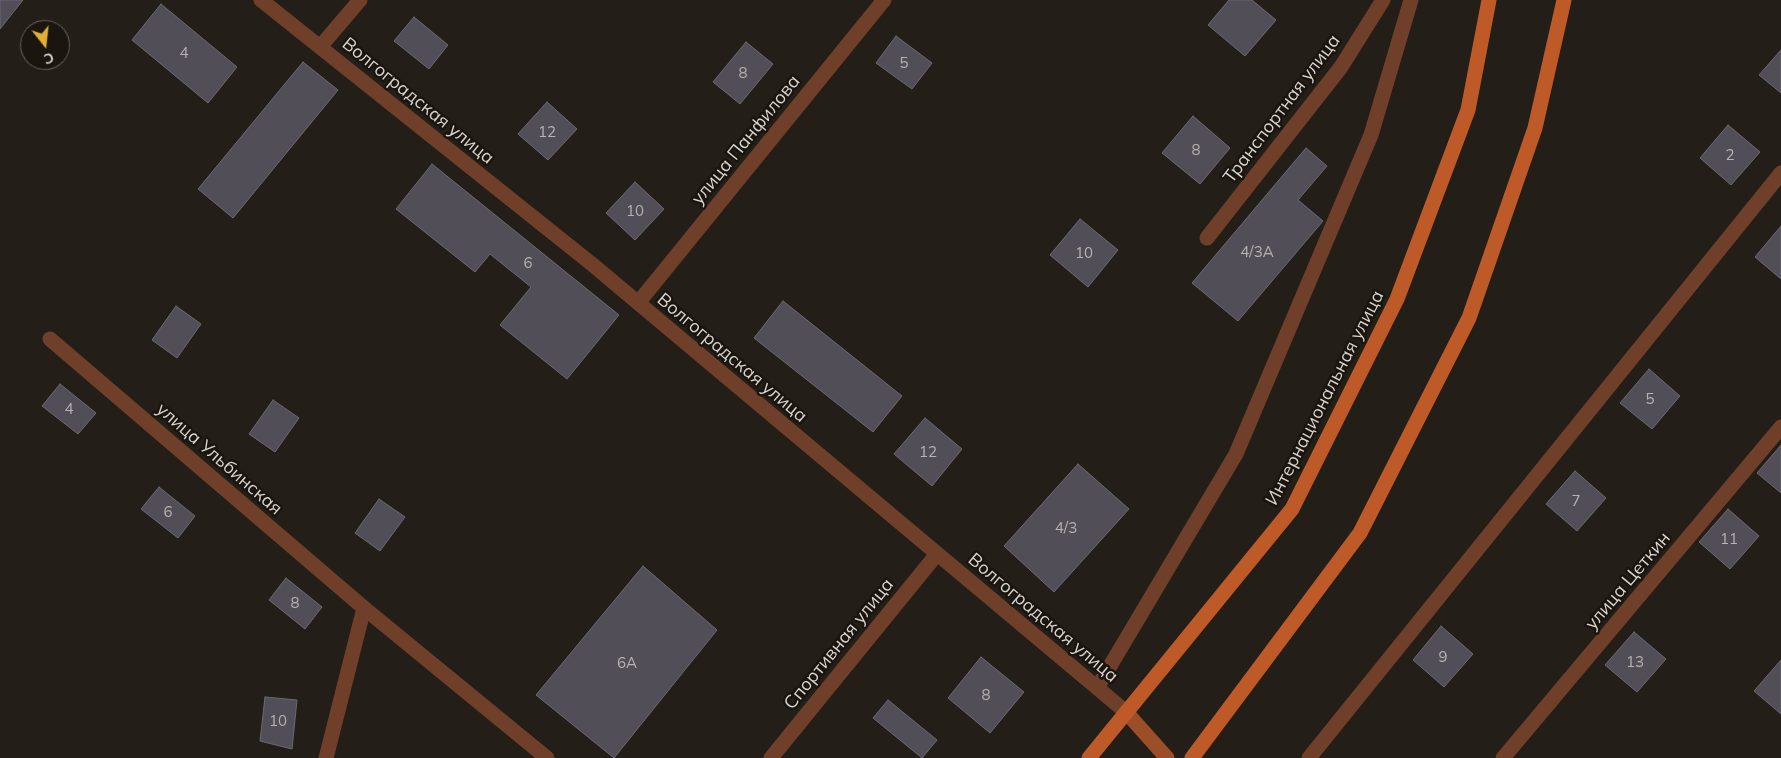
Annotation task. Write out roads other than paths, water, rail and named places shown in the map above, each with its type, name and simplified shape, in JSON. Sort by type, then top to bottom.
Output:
[{"type":"main road","name":"Интернациональная улица","points":[[1089,758],[1292,509],[1397,299],[1468,110],[1489,0]]},
{"type":"main road","points":[[1192,758],[1360,533],[1470,318],[1535,128],[1564,0]]},
{"type":"street","name":"Волгоградская улица","points":[[261,0],[638,303],[1126,712],[1167,758]]},
{"type":"street","points":[[320,47],[360,0]]},
{"type":"street","name":"улица Панфилова","points":[[638,303],[884,0]]},
{"type":"street","name":"Транспортная улица","points":[[1207,238],[1341,67],[1383,0]]},
{"type":"street","points":[[1097,688],[1236,454],[1371,135],[1411,0]]},
{"type":"street","points":[[1309,758],[1781,173]]},
{"type":"street","name":"улица Ульбинская","points":[[50,339],[364,608],[547,758]]},
{"type":"street","name":"улица Цеткин","points":[[1503,758],[1781,427]]},
{"type":"street","name":"Спортивная улица","points":[[771,758],[936,554]]},
{"type":"street","points":[[326,758],[364,608]]}]
